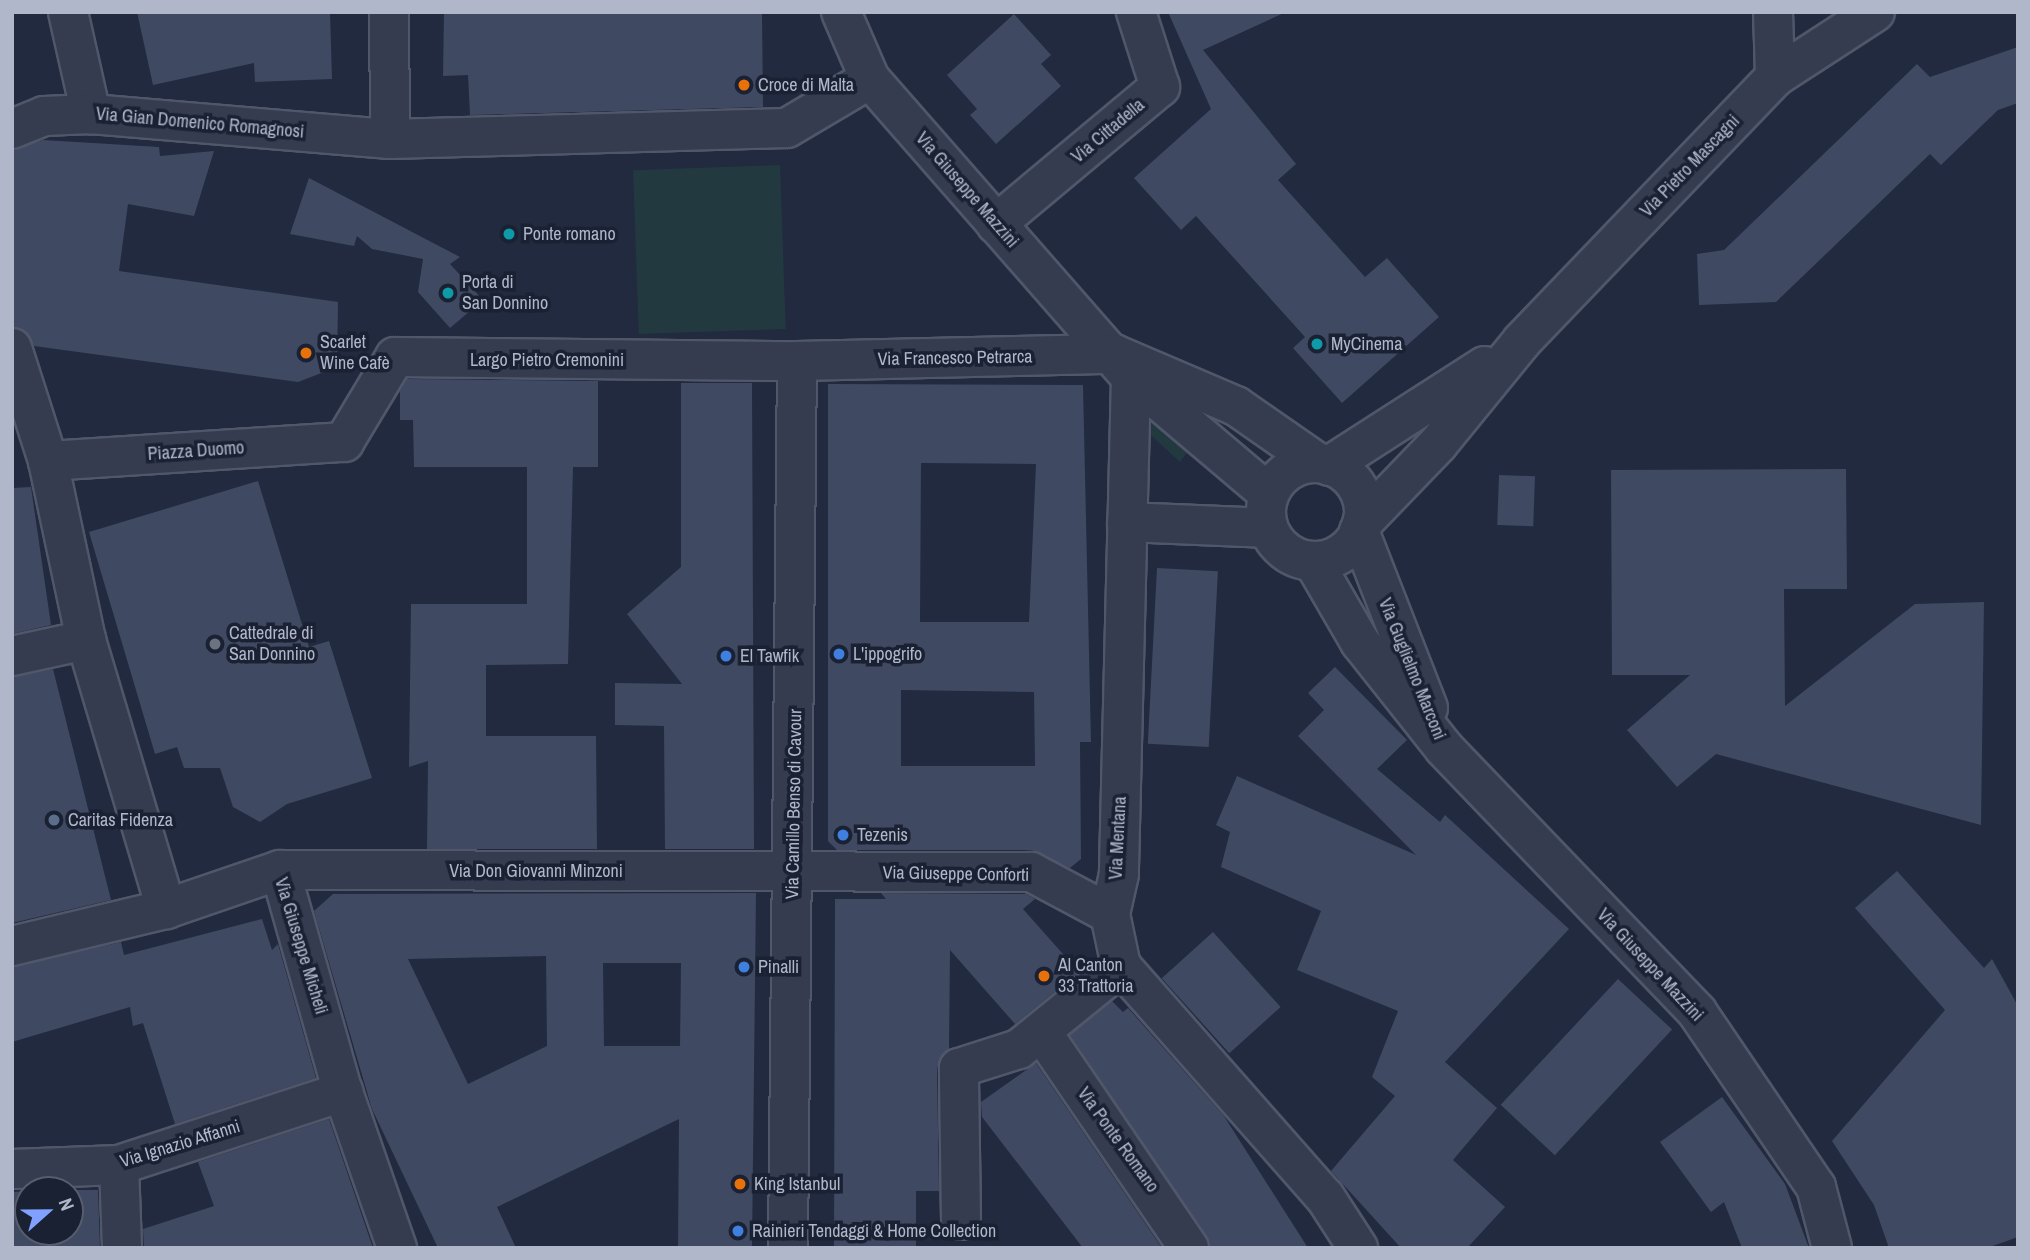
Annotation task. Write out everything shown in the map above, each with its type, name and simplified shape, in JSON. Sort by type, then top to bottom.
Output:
[{"type":"street","points":[[68,12],[90,114]]},
{"type":"street","points":[[388,12],[390,139]]},
{"type":"street","name":"Via Giuseppe Mazzini","points":[[841,12],[870,79],[1122,365],[1269,511]]},
{"type":"street","name":"Via Cittadella","points":[[996,224],[1160,87],[1136,12]]},
{"type":"street","points":[[1773,12],[1775,77]]},
{"type":"street","name":"Via Pietro Mascagni","points":[[1361,527],[1438,444],[1522,341],[1775,77],[1875,12]]},
{"type":"street","name":"Via Gian Domenico Romagnosi","points":[[12,129],[44,116],[90,114],[390,139],[787,128],[870,79]]},
{"type":"street","name":"Via Pietro Mascagni","points":[[1324,464],[1382,437],[1522,341]]},
{"type":"street","points":[[12,348],[48,461],[70,550],[86,640],[166,909]]},
{"type":"street","name":"Largo Pietro Cremonini","points":[[344,442],[395,357],[797,361]]},
{"type":"street","name":"Via Francesco Petrarca","points":[[797,361],[1122,365]]},
{"type":"street","name":"Via Camillo Benso di Cavour","points":[[788,1248],[797,361]]},
{"type":"street","name":"Via Giuseppe Mazzini","points":[[1122,365],[1236,406],[1324,464]]},
{"type":"street","name":"Via Mentana","points":[[1122,365],[1127,522],[1119,874],[1110,914],[1121,966],[1325,1197],[1358,1248]]},
{"type":"street","name":"Piazza Duomo","points":[[48,461],[344,442]]},
{"type":"street","points":[[1324,464],[1291,470],[1269,511],[1282,549],[1313,561],[1340,555],[1361,527]]},
{"type":"street","name":"Via Guglielmo Marconi","points":[[1324,464],[1359,492],[1361,527],[1444,748]]},
{"type":"street","points":[[1127,522],[1269,511]]},
{"type":"street","name":"Via Guglielmo Marconi","points":[[1313,561],[1360,642],[1444,748]]},
{"type":"street","points":[[12,656],[86,640]]},
{"type":"street","name":"Via Giuseppe Mazzini","points":[[1444,748],[1697,1012],[1816,1187],[1832,1248]]},
{"type":"street","name":"Via Don Giovanni Minzoni","points":[[280,870],[793,872]]},
{"type":"street","name":"Via Giuseppe Micheli","points":[[12,946],[166,909],[280,870],[344,1092],[397,1248]]},
{"type":"street","name":"Via Giuseppe Conforti","points":[[793,872],[1031,872],[1110,914]]},
{"type":"street","points":[[961,1220],[959,1068],[1019,1049],[1043,1034],[1121,966]]},
{"type":"street","name":"Via Ponte Romano","points":[[1043,1034],[1189,1248]]},
{"type":"street","name":"Via Ignazio Affanni","points":[[12,1169],[119,1165],[344,1092]]},
{"type":"street","points":[[119,1165],[122,1248]]},
{"type":"shaded area","points":[[780,165],[786,329],[639,334],[633,170]]},
{"type":"shaded area","points":[[1140,402],[1191,447],[1180,462],[1141,426]]},
{"type":"building","points":[[137,12],[330,12],[332,79],[255,82],[254,63],[153,85]]},
{"type":"building","points":[[444,12],[762,12],[763,107],[470,115],[468,75],[443,76]]},
{"type":"building","points":[[1168,12],[1286,12],[1203,50],[1296,164],[1278,180],[1365,277],[1387,258],[1439,317],[1342,403],[1293,348],[1305,337],[1196,216],[1181,230],[1134,178],[1211,109]]},
{"type":"building","points":[[1014,14],[1051,55],[1041,64],[1061,86],[996,144],[970,115],[977,109],[947,75]]},
{"type":"building","points":[[2018,47],[2018,103],[1998,110],[1941,165],[1930,154],[1776,302],[1699,305],[1697,254],[1724,250],[1917,64],[1930,77]]},
{"type":"building","points":[[43,140],[159,147],[160,156],[214,151],[194,216],[128,204],[119,271],[338,302],[337,367],[298,382],[34,346],[26,331],[12,327],[12,150]]},
{"type":"building","points":[[309,178],[460,257],[450,264],[483,300],[450,328],[418,292],[423,259],[372,249],[357,236],[354,246],[290,234]]},
{"type":"building","points":[[407,379],[598,381],[598,467],[573,467],[568,664],[486,665],[486,736],[596,736],[597,849],[427,849],[428,761],[409,767],[411,604],[527,604],[527,467],[414,467],[413,420],[400,420],[400,391]]},
{"type":"building","points":[[681,383],[752,383],[754,849],[665,849],[664,726],[615,725],[615,683],[682,684],[627,614],[681,567]]},
{"type":"building","points":[[828,384],[1083,385],[1091,742],[1080,742],[1081,859],[1070,868],[1032,850],[837,850],[828,841]],"holes":[[[921,463],[1036,464],[1029,622],[920,622]],[[901,690],[1034,692],[1035,766],[901,766]]]},
{"type":"building","points":[[1846,469],[1847,589],[1784,589],[1785,706],[1915,604],[1984,602],[1981,825],[1716,754],[1677,787],[1627,730],[1690,675],[1612,675],[1611,470]]},
{"type":"building","points":[[1499,475],[1535,476],[1533,526],[1497,525]]},
{"type":"building","name":"Cattedrale di San Donnino","points":[[258,481],[309,647],[329,641],[372,778],[287,804],[260,822],[233,807],[220,768],[184,768],[177,747],[155,754],[89,532]]},
{"type":"building","points":[[31,487],[51,625],[12,634],[12,488]]},
{"type":"building","points":[[1157,568],[1218,571],[1209,747],[1148,744]]},
{"type":"building","points":[[1335,667],[1407,740],[1377,769],[1440,822],[1445,815],[1569,929],[1445,1062],[1497,1108],[1453,1160],[1505,1207],[1467,1248],[1401,1248],[1331,1171],[1395,1096],[1372,1077],[1398,1011],[1297,970],[1321,911],[1221,867],[1230,832],[1216,825],[1237,776],[1416,855],[1298,736],[1324,710],[1308,693]]},
{"type":"building","points":[[53,669],[111,900],[12,923],[12,677]]},
{"type":"building","points":[[1897,871],[1984,968],[1992,959],[2018,1006],[2018,1237],[1987,1248],[1889,1248],[1874,1205],[1832,1141],[1945,1010],[1855,908]]},
{"type":"building","points":[[756,893],[752,1248],[678,1248],[679,1119],[497,1207],[516,1248],[438,1248],[372,1109],[314,911],[333,894]],"holes":[[[546,956],[547,1046],[468,1084],[408,959]],[[603,963],[681,963],[680,1046],[604,1046]]]},
{"type":"building","points":[[881,893],[1026,894],[1035,899],[1023,909],[1079,972],[1015,1024],[950,950],[949,1049],[937,1068],[939,1191],[916,1191],[916,1248],[834,1248],[835,899],[886,899]]},
{"type":"building","points":[[262,919],[272,950],[278,944],[316,1078],[175,1124],[143,1023],[133,1026],[130,1007],[12,1042],[12,967],[121,942],[124,955]]},
{"type":"building","points":[[1213,932],[1281,1007],[1229,1053],[1162,978]]},
{"type":"building","points":[[1618,979],[1672,1029],[1555,1155],[1501,1105]]},
{"type":"building","points":[[1112,1001],[1123,1012],[1128,1008],[1224,1116],[1308,1248],[1211,1248],[1070,1035]]},
{"type":"building","points":[[1036,1063],[1162,1248],[1083,1248],[982,1117],[981,1102]]},
{"type":"building","points":[[1722,1097],[1785,1184],[1809,1248],[1742,1248],[1724,1202],[1711,1212],[1660,1142]]},
{"type":"building","points":[[329,1119],[373,1248],[144,1248],[143,1229],[214,1206],[198,1162]]},
{"type":"building","points":[[84,1190],[98,1190],[100,1248],[12,1248],[12,1192],[14,1246],[84,1246]]},
{"type":"place","name":"Croce di Malta","points":[[744,85]]},
{"type":"place","name":"Ponte romano","points":[[509,234]]},
{"type":"place","name":"Porta di San Donnino","points":[[448,293]]},
{"type":"place","name":"MyCinema","points":[[1317,344]]},
{"type":"place","name":"Scarlet Wine Cafè","points":[[306,353]]},
{"type":"place","name":"Cattedrale di San Donnino","points":[[215,644]]},
{"type":"place","name":"L'ippogrifo","points":[[839,654]]},
{"type":"place","name":"El Tawfik","points":[[726,656]]},
{"type":"place","name":"Caritas Fidenza","points":[[54,820]]},
{"type":"place","name":"Tezenis","points":[[843,835]]},
{"type":"place","name":"Pinalli","points":[[744,967]]},
{"type":"place","name":"Al Canton 33 Trattoria","points":[[1044,976]]},
{"type":"place","name":"King Istanbul","points":[[740,1184]]},
{"type":"place","name":"Rainieri Tendaggi & Home Collection","points":[[738,1231]]}]
